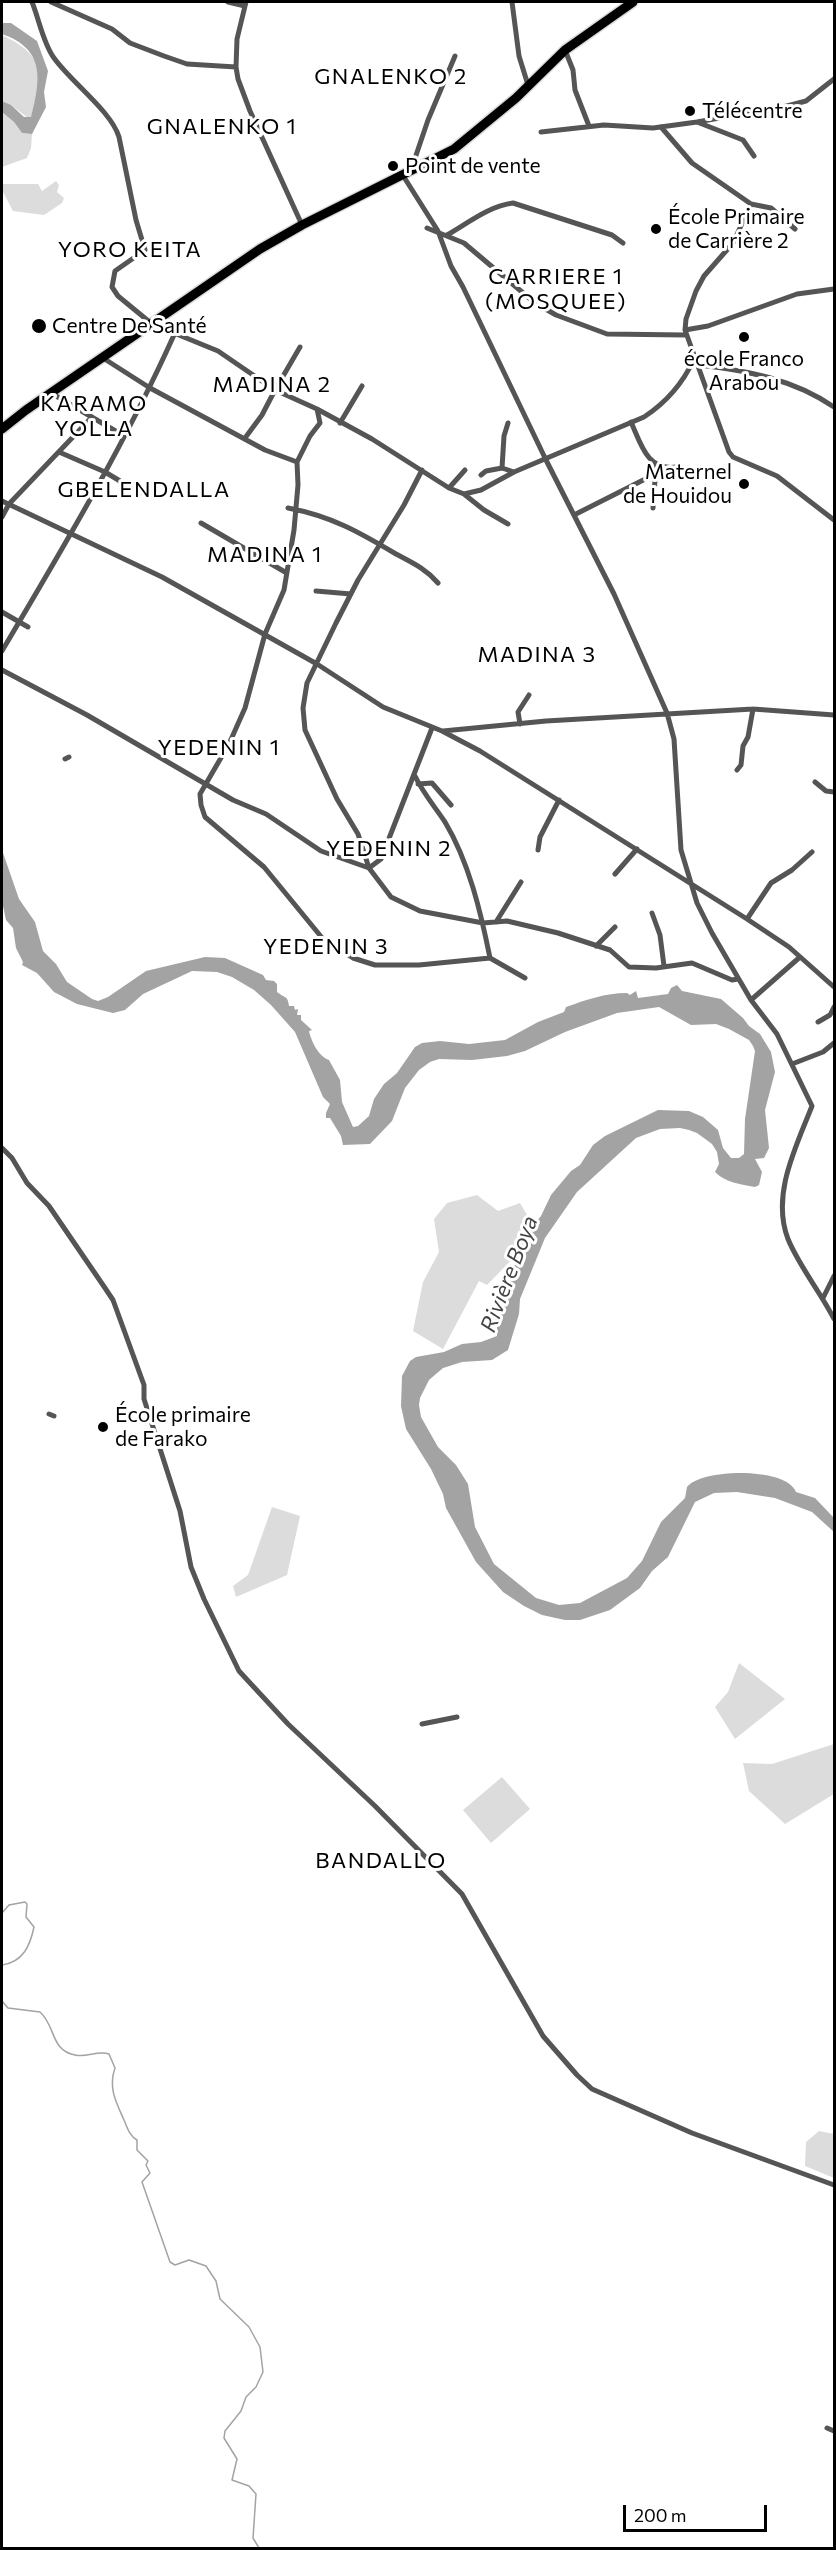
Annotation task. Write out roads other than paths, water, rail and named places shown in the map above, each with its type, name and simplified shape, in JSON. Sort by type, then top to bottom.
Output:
[{"type":"highway","points":[[2,429],[232,267],[302,225],[454,149],[565,50],[633,2]]},
{"type":"street","points":[[32,2],[52,56],[72,81],[116,127],[145,250],[115,272],[112,287],[118,296],[152,324],[174,335],[218,351],[275,390],[317,409],[449,488],[464,494],[507,524]]},
{"type":"street","points":[[51,2],[112,29],[130,43],[187,64],[236,66]]},
{"type":"street","points":[[228,2],[246,4],[237,39],[238,79],[302,225]]},
{"type":"street","points":[[513,2],[519,56],[528,85]]},
{"type":"street","points":[[565,50],[573,70],[575,90],[589,126]]},
{"type":"street","points":[[455,56],[407,172],[438,231],[451,266],[464,287],[546,460],[614,594],[667,713],[674,739],[681,850],[689,881],[712,933],[751,1000],[777,1034],[812,1106],[787,1174],[783,1215],[788,1239],[834,1319]]},
{"type":"street","points":[[541,132],[589,126],[661,127],[800,104],[834,79]]},
{"type":"street","points":[[246,116],[254,118]]},
{"type":"street","points":[[697,122],[743,140],[754,156]]},
{"type":"street","points":[[661,127],[692,163],[751,204],[771,208],[795,229]]},
{"type":"street","points":[[447,235],[483,213],[502,204],[513,203],[612,235],[623,243]]},
{"type":"street","points":[[751,204],[733,243],[704,276],[696,291],[685,333],[694,359],[700,365],[704,385],[729,452],[734,457],[777,476],[834,520]]},
{"type":"street","points":[[427,228],[464,243],[535,303],[556,315],[607,334],[685,333],[797,294],[834,289]]},
{"type":"street","points":[[2,651],[105,472],[150,388],[174,335]]},
{"type":"street","points":[[245,438],[262,415],[300,347]]},
{"type":"street","points":[[103,358],[150,388],[266,450],[297,462]]},
{"type":"street","points":[[464,494],[481,490],[514,472],[546,460],[658,408],[686,377],[694,359]]},
{"type":"street","points":[[700,365],[739,370],[786,381],[834,405]]},
{"type":"street","points":[[340,423],[362,386]]},
{"type":"street","points":[[51,393],[124,436]]},
{"type":"street","points":[[317,409],[320,423]]},
{"type":"street","points":[[2,517],[9,504],[92,417]]},
{"type":"street","points":[[332,418],[320,423],[309,436],[297,462],[296,510],[284,590],[265,634],[245,708],[229,744],[200,794],[201,805],[213,826],[249,852],[264,867],[323,939],[353,958],[375,965],[419,965],[490,958],[525,978]]},
{"type":"street","points":[[631,422],[648,459],[656,466],[676,467]]},
{"type":"street","points":[[502,468],[504,436],[508,423]]},
{"type":"street","points":[[59,452],[105,472],[140,493]]},
{"type":"street","points":[[653,508],[656,466]]},
{"type":"street","points":[[481,475],[486,471],[502,468],[514,472]]},
{"type":"street","points":[[574,515],[667,468]]},
{"type":"street","points":[[422,470],[351,594],[322,654],[315,663],[307,683],[303,708],[304,730],[341,806],[358,834],[369,868],[382,887],[398,901],[420,911],[483,923],[496,922],[531,926],[616,953],[629,967],[639,969],[692,963],[732,980],[738,979]]},
{"type":"street","points":[[449,488],[465,470]]},
{"type":"street","points":[[2,501],[162,577],[315,663],[383,707],[441,731],[480,751],[747,919],[800,957],[834,987]]},
{"type":"street","points":[[288,508],[333,519],[427,570],[438,584]]},
{"type":"street","points":[[201,523],[285,572]]},
{"type":"street","points":[[316,591],[351,594]]},
{"type":"street","points":[[2,612],[28,627]]},
{"type":"street","points":[[2,670],[233,800],[266,814],[321,850],[369,868]]},
{"type":"street","points":[[520,724],[518,712],[529,694]]},
{"type":"street","points":[[737,770],[741,765],[743,746],[748,737],[753,709]]},
{"type":"street","points":[[441,731],[667,713],[753,709],[834,714]]},
{"type":"street","points":[[369,868],[381,859],[432,728]]},
{"type":"street","points":[[454,738],[469,729]]},
{"type":"street","points":[[414,776],[445,823],[459,851],[483,923],[490,958]]},
{"type":"street","points":[[815,782],[826,791],[833,790]]},
{"type":"street","points":[[418,784],[432,783],[439,788],[451,805]]},
{"type":"street","points":[[538,850],[540,837],[559,800]]},
{"type":"street","points":[[615,874],[637,849]]},
{"type":"street","points":[[747,919],[771,883],[792,870],[812,852]]},
{"type":"street","points":[[496,922],[521,882]]},
{"type":"street","points":[[652,913],[660,935],[664,966]]},
{"type":"street","points":[[596,946],[615,927]]},
{"type":"street","points":[[751,1000],[800,957]]},
{"type":"street","points":[[818,1022],[830,1015],[834,1007]]},
{"type":"street","points":[[792,1064],[823,1052],[834,1043]]},
{"type":"street","points":[[2,1148],[12,1158],[27,1183],[48,1201],[113,1300],[144,1385],[144,1399],[180,1511],[191,1567],[238,1671],[288,1724],[376,1807],[462,1894],[543,2036],[592,2090],[692,2133],[834,2185]]},
{"type":"street","points":[[823,1298],[834,1276]]},
{"type":"street","points":[[422,1724],[456,1717]]},
{"type":"street","points":[[827,2428],[834,2431]]},
{"type":"waterway","points":[[2,1913],[9,1905],[25,1902],[27,1904],[26,1917],[34,1927],[30,1941],[20,1957],[2,1965]]},
{"type":"waterway","points":[[2,2001],[8,2008],[40,2012],[49,2024],[57,2043],[67,2052],[79,2056],[109,2054],[115,2068],[112,2082],[116,2101],[129,2131],[137,2140],[137,2150],[148,2161],[146,2165],[150,2173],[142,2182],[170,2262],[175,2265],[189,2260],[206,2266],[216,2281],[220,2299],[249,2327],[260,2347],[263,2372],[256,2387],[246,2397],[241,2411],[225,2431],[224,2438],[237,2459],[232,2480],[249,2486],[256,2494],[253,2538],[259,2548]]},
{"type":"place","name":"Télécentre","points":[[690,111]]},
{"type":"place","name":"Point de vente","points":[[393,166]]},
{"type":"place","name":"École Primaire de Carrière 2","points":[[656,229]]},
{"type":"place","name":"Centre De Santé","points":[[39,326]]},
{"type":"place","name":"école Franco Arabou","points":[[744,337]]},
{"type":"place","name":"Maternel de Houidou","points":[[744,484]]},
{"type":"place","name":"École primaire de Farako","points":[[103,1427]]},
{"type":"district","name":"GNALENKO 2","points":[[391,77]]},
{"type":"district","name":"GNALENKO 1","points":[[222,127]]},
{"type":"district","name":"YORO KEITA","points":[[130,250]]},
{"type":"district","name":"CARRIERE 1 (MOSQUEE)","points":[[556,290]]},
{"type":"district","name":"MADINA 2","points":[[272,385]]},
{"type":"district","name":"KARAMO YOLLA","points":[[94,416]]},
{"type":"district","name":"GBELENDALLA","points":[[144,490]]},
{"type":"district","name":"MADINA 1","points":[[265,555]]},
{"type":"district","name":"MADINA 3","points":[[537,655]]},
{"type":"district","name":"YEDENIN 1","points":[[219,748]]},
{"type":"district","name":"YEDENIN 2","points":[[389,849]]},
{"type":"district","name":"YEDENIN 3","points":[[326,947]]},
{"type":"district","name":"BANDALLO","points":[[381,1861]]},
{"type":"water label","name":"Rivière Boya","points":[[509,1274]]}]
